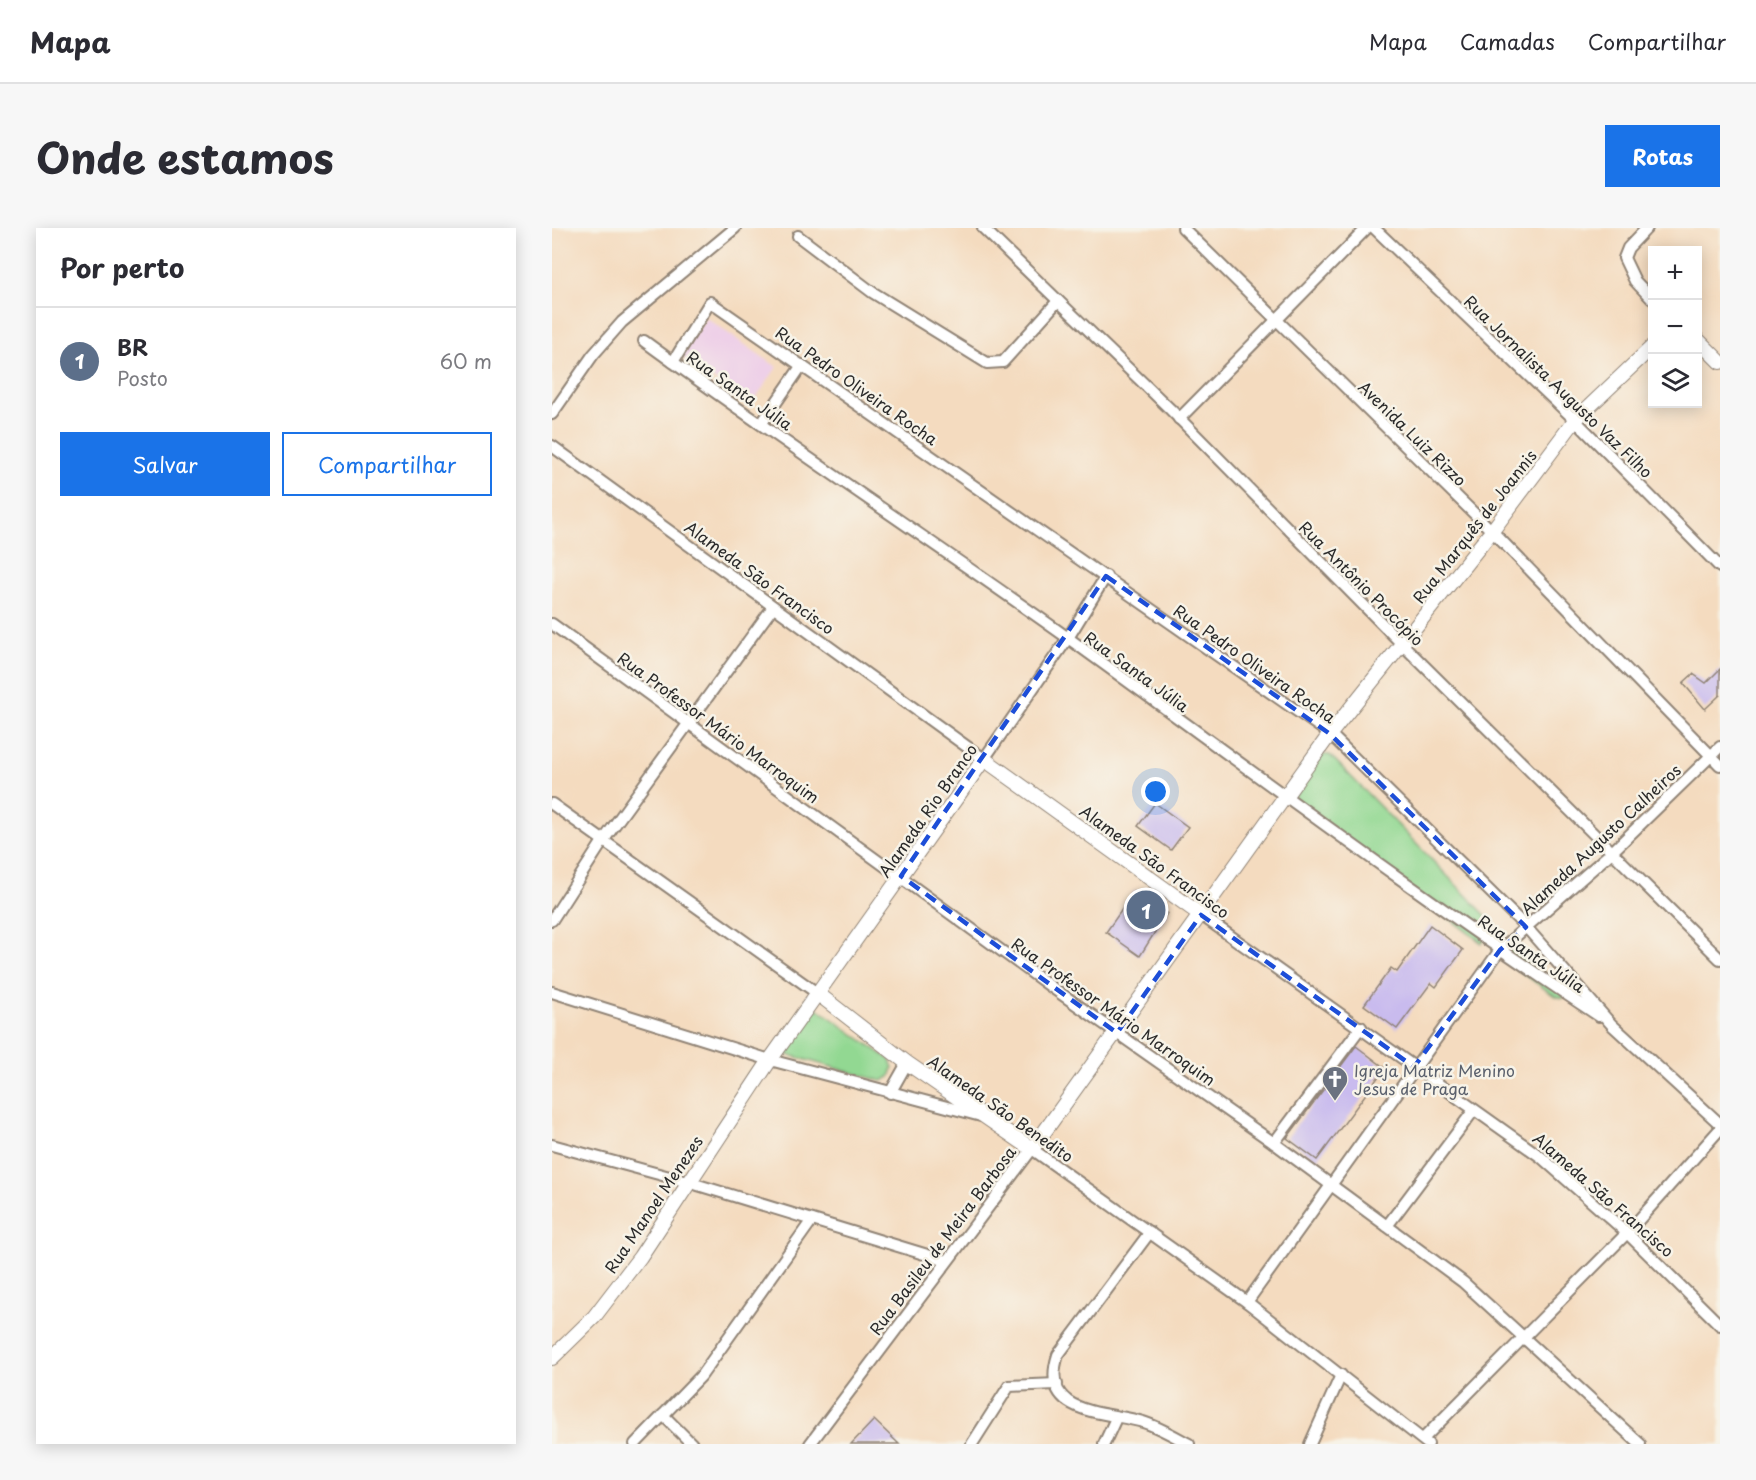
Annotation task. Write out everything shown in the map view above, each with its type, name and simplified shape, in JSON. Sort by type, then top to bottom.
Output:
[{"type":"street","points":[[552,414],[593,356],[622,322],[735,228]]},
{"type":"street","name":"Rua Antônio Procópio","points":[[983,228],[1179,419],[1720,959]]},
{"type":"street","name":"Avenida Luiz Rizzo","points":[[1183,228],[1275,321],[1492,531],[1720,765]]},
{"type":"street","points":[[1179,419],[1367,228]]},
{"type":"street","name":"Rua Jornalista Augusto Vaz Filho","points":[[1374,228],[1575,420],[1720,567]]},
{"type":"street","points":[[1647,228],[1629,248],[1624,258],[1632,276],[1648,294]]},
{"type":"street","points":[[798,236],[872,292],[987,363],[997,364],[1010,355],[1058,301]]},
{"type":"street","name":"Rua Pedro Oliveira Rocha","points":[[673,362],[710,302],[1330,734],[1526,927],[1612,1025],[1720,1124]]},
{"type":"street","name":"Rua Santa Júlia","points":[[644,341],[1068,638],[1284,798],[1500,950],[1612,1025]]},
{"type":"street","points":[[1702,344],[1720,362]]},
{"type":"street","name":"Rua Marquês de Joannis","points":[[1330,734],[1492,531],[1575,420],[1648,352]]},
{"type":"street","points":[[762,423],[802,365]]},
{"type":"street","name":"Alameda São Francisco","points":[[552,446],[984,759],[1541,1157],[1627,1233],[1720,1325]]},
{"type":"street","name":"Alameda Rio Branco","points":[[770,1060],[1068,638],[1106,576]]},
{"type":"street","points":[[552,920],[603,841],[773,607]]},
{"type":"street","name":"Rua Professor Mário Marroquim","points":[[552,624],[687,724],[1274,1143],[1463,1282],[1524,1335],[1640,1444]]},
{"type":"street","name":"Rua Basileu de Meira Barbosa","points":[[810,1444],[1117,1033],[1330,734]]},
{"type":"street","name":"Alameda Augusto Calheiros","points":[[1247,1302],[1500,950],[1613,851],[1720,747]]},
{"type":"street","name":"Alameda São Benedito","points":[[552,804],[817,993],[907,1063],[1247,1302],[1426,1442]]},
{"type":"street","points":[[552,992],[770,1060],[986,1118]]},
{"type":"street","points":[[1274,1143],[1361,1027]]},
{"type":"street","name":"Rua Manoel Menezes","points":[[552,1358],[594,1317],[634,1266],[770,1060]]},
{"type":"street","points":[[891,1094],[907,1063]]},
{"type":"street","points":[[1387,1226],[1474,1110]]},
{"type":"street","points":[[1426,1442],[1524,1335],[1627,1233],[1720,1129]]},
{"type":"street","points":[[552,1145],[688,1182],[947,1261]]},
{"type":"street","points":[[635,1444],[701,1376],[812,1220]]},
{"type":"street","points":[[1150,1232],[1058,1355],[1054,1373],[1057,1384],[1067,1401],[1076,1407],[1152,1425],[1189,1444]]},
{"type":"street","points":[[1310,1444],[1341,1376]]},
{"type":"street","points":[[972,1444],[1009,1386],[1057,1384]]},
{"type":"street","points":[[663,1415],[692,1444]]},
{"type":"street","points":[[1104,1444],[1116,1418]]},
{"type":"highlighted area","points":[[1106,576],[1330,734],[1526,927],[1500,950],[1414,1067],[1201,915],[1117,1033],[901,876]]},
{"type":"shaded area","points":[[706,318],[777,367],[751,405],[680,355]]},
{"type":"green space","points":[[1321,755],[1330,755],[1497,927],[1482,943],[1297,803],[1294,795]]},
{"type":"green space","points":[[1513,947],[1518,947],[1564,992],[1563,998],[1555,996],[1507,962],[1509,951]]},
{"type":"green space","points":[[807,1001],[890,1060],[893,1068],[890,1077],[882,1081],[778,1052]]},
{"type":"building","points":[[1720,669],[1720,695],[1705,709],[1683,683],[1693,674],[1706,683]]},
{"type":"building","points":[[1155,803],[1188,827],[1171,850],[1138,826]]},
{"type":"building","points":[[1135,891],[1167,913],[1140,956],[1106,932]]},
{"type":"building","points":[[1430,925],[1463,950],[1436,987],[1431,983],[1397,1029],[1364,1005],[1391,968],[1397,972]]},
{"type":"building","name":"Igreja Matriz Menino Jesus de Praga","points":[[1356,1046],[1385,1068],[1317,1160],[1287,1138]]},
{"type":"building","points":[[874,1420],[899,1444],[851,1444]]},
{"type":"place","name":"BR","points":[[1146,910]]},
{"type":"place","name":"Igreja Matriz Menino Jesus de Praga","points":[[1335,1102]]}]
